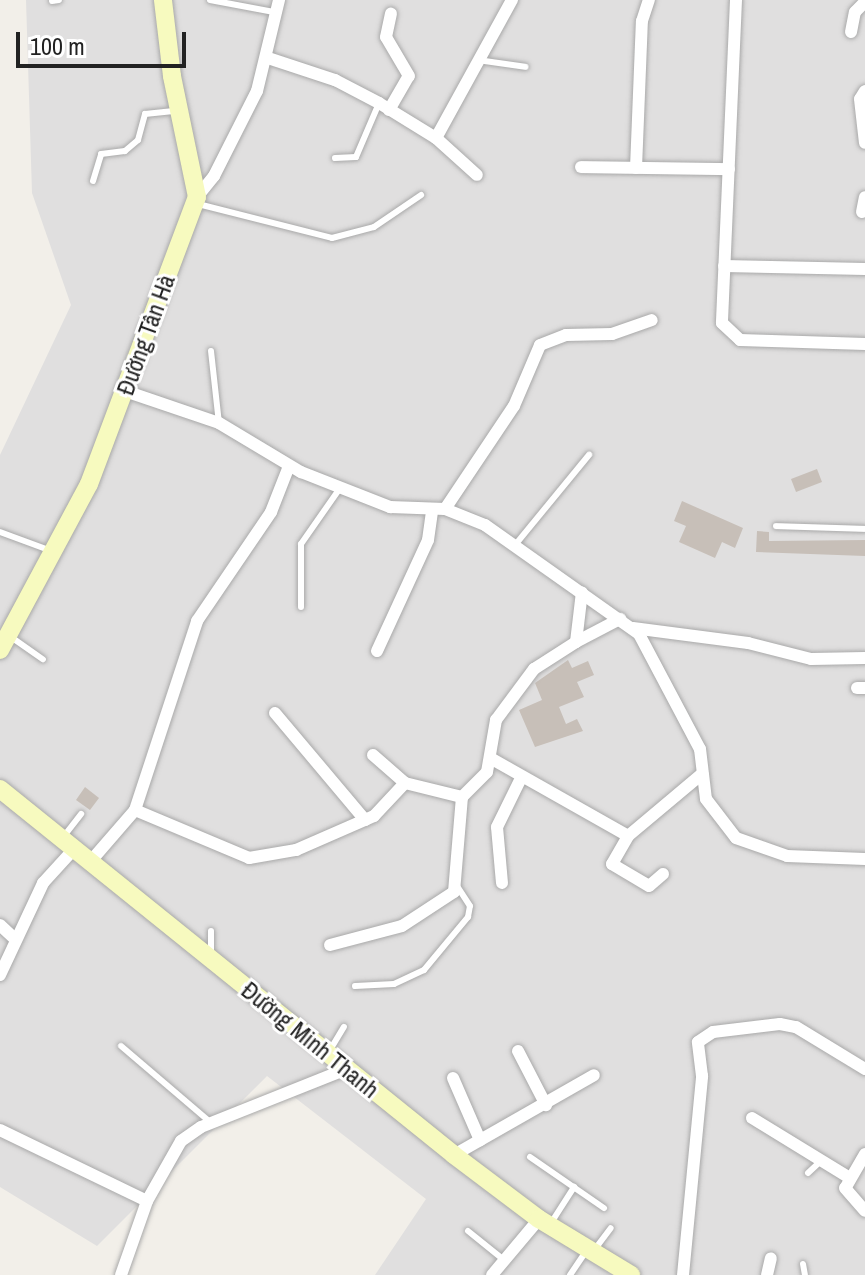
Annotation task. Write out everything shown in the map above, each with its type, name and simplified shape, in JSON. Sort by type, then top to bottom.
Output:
[{"type":"street","points":[[163,0],[195,200]]},
{"type":"street","points":[[195,200],[235,139],[268,58],[279,0]]},
{"type":"street","points":[[436,138],[512,0]]},
{"type":"street","points":[[636,168],[642,21],[649,0]]},
{"type":"street","points":[[736,0],[722,323],[730,335],[740,340],[865,344]]},
{"type":"street","points":[[851,32],[855,12],[865,2]]},
{"type":"street","points":[[384,106],[409,76],[386,37],[391,14]]},
{"type":"street","points":[[268,58],[335,80],[384,106],[436,138],[477,175]]},
{"type":"street","points":[[865,91],[860,99],[865,143]]},
{"type":"street","points":[[581,167],[729,169]]},
{"type":"street","points":[[862,212],[865,197]]},
{"type":"street","name":"Đường Tân Hà","points":[[4,642],[89,484],[195,200]]},
{"type":"street","points":[[724,266],[865,269]]},
{"type":"street","points":[[377,651],[439,510],[492,431],[514,406],[540,345],[579,333],[612,334],[652,320]]},
{"type":"street","points":[[125,391],[219,423],[289,466],[390,507],[439,510],[485,525],[633,628],[648,645],[695,738],[706,799],[725,828],[748,845],[787,856],[865,859]]},
{"type":"street","points":[[90,862],[135,810],[192,631],[271,512],[289,466]]},
{"type":"street","points":[[576,642],[582,592]]},
{"type":"street","points":[[330,945],[402,926],[457,886],[455,842],[462,797],[492,759],[496,720],[534,669],[620,619]]},
{"type":"street","points":[[633,628],[748,643],[811,659],[865,658]]},
{"type":"street","points":[[275,713],[365,820]]},
{"type":"street","points":[[373,755],[405,783],[462,797]]},
{"type":"street","points":[[492,759],[520,780],[628,836]]},
{"type":"street","points":[[663,874],[649,886],[615,869],[614,858],[628,836],[702,774]]},
{"type":"street","points":[[502,883],[497,827],[520,780]]},
{"type":"street","points":[[135,810],[241,858],[296,850],[365,820],[387,807],[405,783]]},
{"type":"street","name":"Đường Minh Thanh","points":[[0,789],[454,1155],[544,1222],[631,1275]]},
{"type":"street","points":[[0,975],[43,883],[68,844]]},
{"type":"street","points":[[0,925],[15,939]]},
{"type":"street","points":[[683,1275],[702,1076],[698,1042],[713,1032],[780,1024],[796,1027],[865,1069]]},
{"type":"street","points":[[518,1051],[546,1105]]},
{"type":"street","points":[[121,1275],[147,1201],[175,1148],[211,1123],[347,1069]]},
{"type":"street","points":[[454,1155],[594,1075]]},
{"type":"street","points":[[453,1078],[480,1140]]},
{"type":"street","points":[[752,1118],[850,1178]]},
{"type":"street","points":[[0,1130],[147,1201]]},
{"type":"street","points":[[865,1154],[850,1178],[846,1194],[865,1211]]},
{"type":"street","points":[[492,1275],[544,1222]]},
{"type":"street","points":[[767,1275],[771,1258]]},
{"type":"lane","points":[[210,0],[271,8],[276,15]]},
{"type":"lane","points":[[477,60],[526,67]]},
{"type":"lane","points":[[335,158],[356,157],[384,106]]},
{"type":"lane","points":[[93,181],[101,154],[125,151],[138,140],[145,114],[179,111]]},
{"type":"lane","points":[[195,200],[332,238],[374,227],[421,195]]},
{"type":"lane","points":[[211,351],[219,423]]},
{"type":"lane","points":[[515,545],[589,455]]},
{"type":"lane","points":[[301,607],[301,544],[340,488]]},
{"type":"lane","points":[[776,526],[865,529]]},
{"type":"lane","points":[[0,532],[53,552]]},
{"type":"lane","points":[[4,642],[43,659]]},
{"type":"lane","points":[[68,844],[81,814]]},
{"type":"lane","points":[[355,986],[394,984],[424,970],[468,917],[470,906],[457,886]]},
{"type":"lane","points":[[211,931],[212,960]]},
{"type":"lane","points":[[328,1053],[344,1027]]},
{"type":"lane","points":[[121,1046],[211,1123]]},
{"type":"lane","points":[[530,1157],[604,1208]]},
{"type":"lane","points":[[808,1173],[822,1160]]},
{"type":"lane","points":[[544,1222],[574,1187]]},
{"type":"lane","points":[[570,1275],[611,1228]]},
{"type":"lane","points":[[468,1231],[504,1260]]},
{"type":"lane","points":[[803,1264],[805,1275]]},
{"type":"shaded area","points":[[26,0],[865,0],[865,1275],[375,1275],[426,1199],[267,1076],[97,1246],[0,1187],[0,455],[71,305],[32,193]]},
{"type":"building","points":[[817,469],[822,482],[796,492],[791,479]]},
{"type":"building","points":[[682,501],[743,528],[735,548],[722,542],[715,558],[679,542],[686,526],[674,521]]},
{"type":"building","points":[[757,531],[769,532],[769,541],[865,540],[865,556],[756,552]]},
{"type":"building","points":[[568,660],[572,668],[588,661],[594,675],[577,682],[584,697],[559,707],[566,724],[577,719],[583,731],[535,747],[519,710],[542,700],[535,683]]},
{"type":"building","points":[[85,787],[99,798],[90,810],[76,800]]}]
